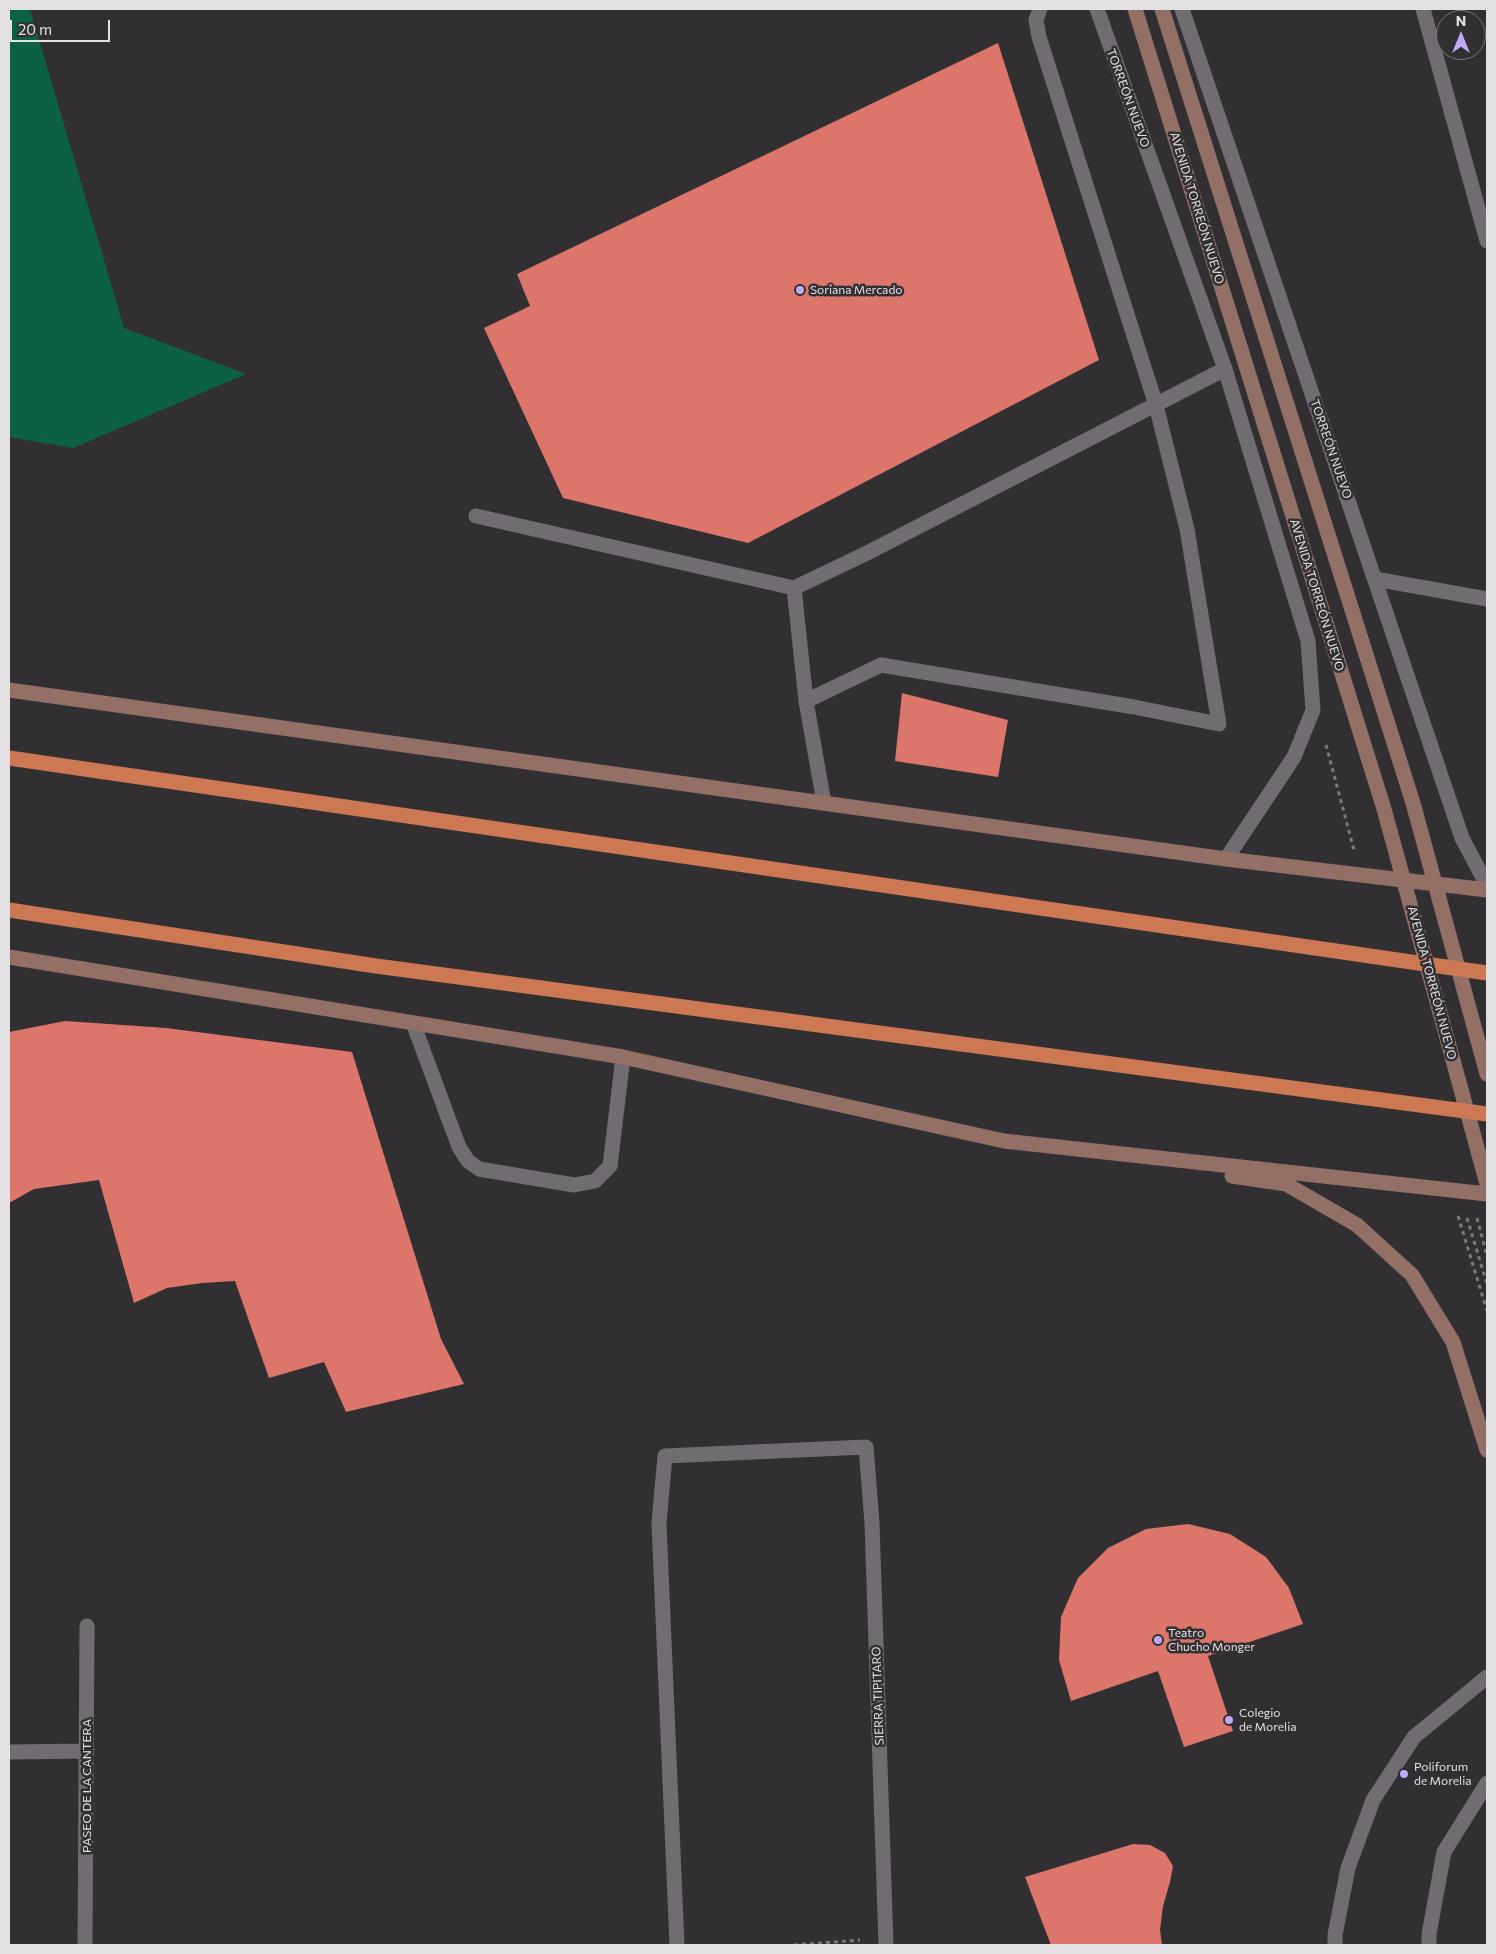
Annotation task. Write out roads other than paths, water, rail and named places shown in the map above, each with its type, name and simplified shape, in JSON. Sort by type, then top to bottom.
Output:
[{"type":"highway","points":[[9,758],[1487,973]]},
{"type":"highway","points":[[9,910],[386,967],[1487,1114]]},
{"type":"main road","name":"AVENIDA TORREÓN NUEVO","points":[[1135,9],[1384,809],[1487,1184]]},
{"type":"main road","points":[[1162,9],[1413,803],[1487,1074]]},
{"type":"main road","points":[[9,690],[1226,859],[1487,890]]},
{"type":"main road","points":[[9,957],[623,1057],[1004,1141],[1286,1184],[1357,1225],[1412,1275],[1453,1342],[1487,1450]]},
{"type":"main road","points":[[1004,1141],[1487,1194]]},
{"type":"street","points":[[806,701],[881,666],[1134,707],[1219,724],[1187,529],[1156,405],[1039,37],[1036,20],[1040,9]]},
{"type":"street","name":"TORREÓN NUEVO","points":[[1097,9],[1225,368],[1308,641],[1313,710],[1294,757],[1226,859]]},
{"type":"street","name":"TORREÓN NUEVO","points":[[1182,9],[1462,838],[1487,885]]},
{"type":"street","points":[[1423,9],[1487,241]]},
{"type":"street","points":[[476,516],[794,588],[1156,405],[1225,368]]},
{"type":"street","points":[[1375,579],[1487,599]]},
{"type":"street","points":[[794,588],[806,701],[824,803]]},
{"type":"street","points":[[413,1024],[459,1148],[468,1161],[479,1169],[574,1185],[595,1181],[610,1166],[623,1057]]},
{"type":"street","name":"SIERRA TIPITARO","points":[[677,1945],[659,1523],[665,1456],[866,1447],[872,1523],[886,1942]]},
{"type":"street","name":"PASEO DE LA CANTERA","points":[[85,1945],[88,1626]]},
{"type":"street","points":[[1335,1945],[1335,1935],[1348,1868],[1373,1800],[1414,1737],[1487,1677]]},
{"type":"street","points":[[9,1752],[87,1751]]},
{"type":"street","points":[[1429,1945],[1429,1934],[1444,1852],[1487,1783]]},
{"type":"place","name":"Soriana Mercado","points":[[800,290]]},
{"type":"place","name":"Teatro Chucho Monger","points":[[1158,1640]]},
{"type":"place","name":"Colegio de Morelia","points":[[1229,1720]]},
{"type":"place","name":"Poliforum de Morelia","points":[[1404,1774]]}]
